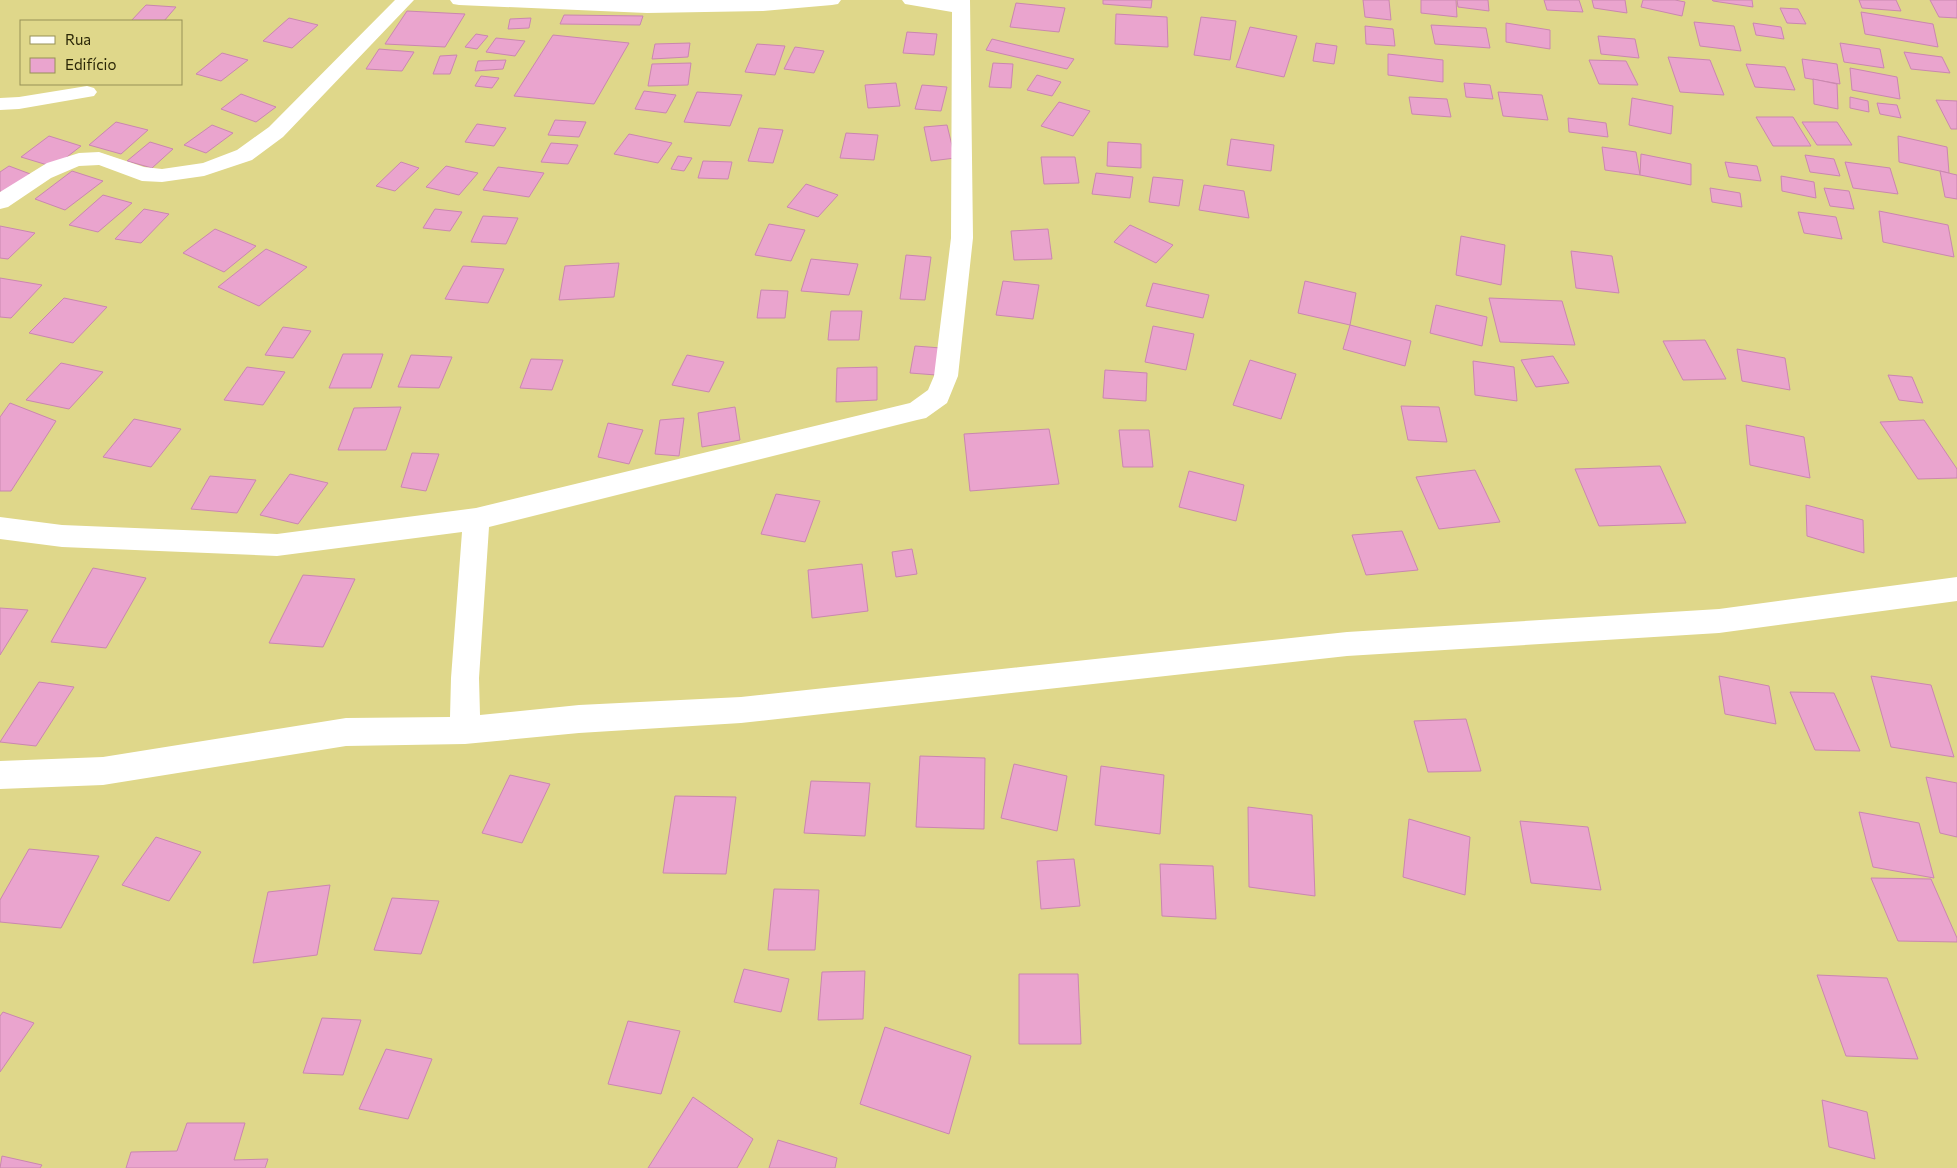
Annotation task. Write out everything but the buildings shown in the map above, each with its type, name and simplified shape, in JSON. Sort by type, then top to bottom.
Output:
[{"type":"street","points":[[0,202],[44,174],[72,161],[91,158],[109,160],[149,175],[188,173],[223,164],[254,150],[276,132],[405,0]]},
{"type":"street","points":[[459,0],[646,7],[763,5],[832,0]]},
{"type":"street","points":[[0,528],[62,536],[277,545],[476,519],[917,411],[938,396],[946,376],[962,238],[961,4],[911,0]]},
{"type":"street","points":[[0,104],[19,103],[87,92]]},
{"type":"street","points":[[465,730],[465,669],[476,519]]},
{"type":"street","points":[[0,775],[102,772],[346,732],[465,730],[579,719],[741,710],[1347,644],[1719,621],[1957,589]]}]
